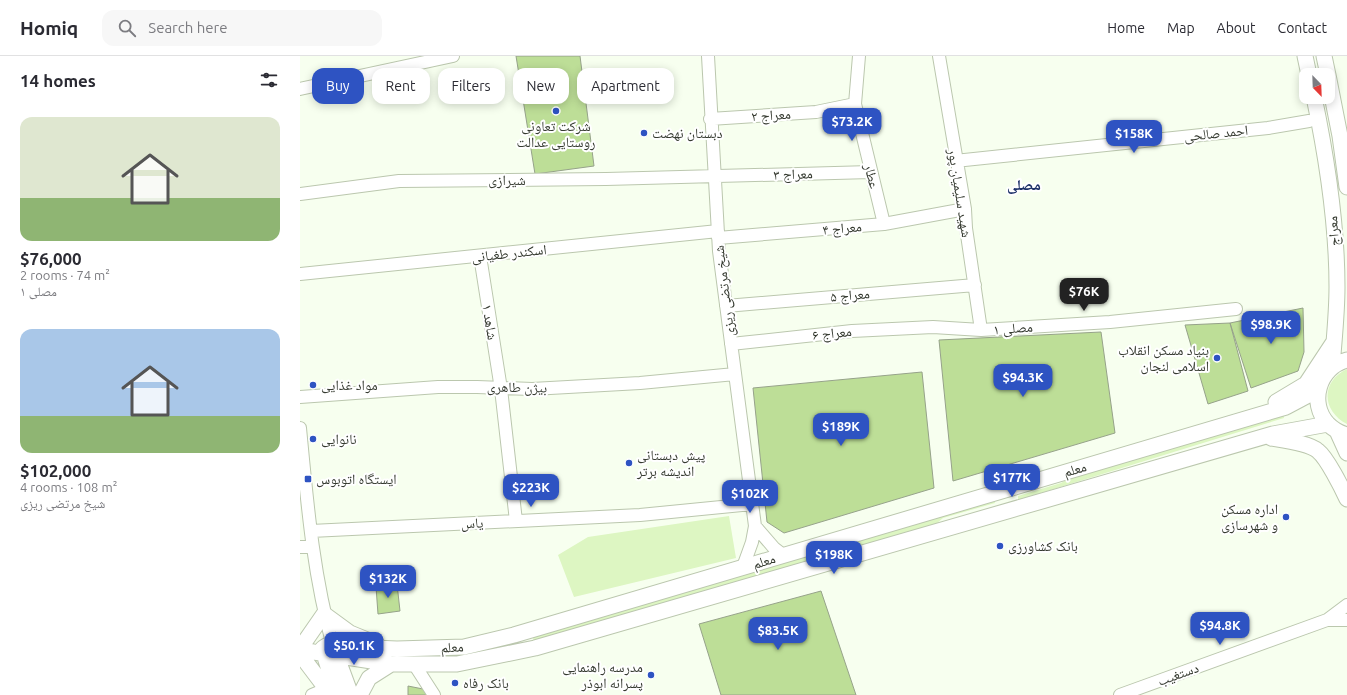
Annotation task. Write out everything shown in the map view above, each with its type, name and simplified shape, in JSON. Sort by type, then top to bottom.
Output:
[{"type":"main road","points":[[1305,56],[1308,68]]},
{"type":"main road","points":[[1324,56],[1327,68]]},
{"type":"main road","name":"معراج","points":[[1316,104],[1324,140],[1330,193],[1337,287],[1332,367]]},
{"type":"main road","points":[[1334,104],[1347,187]]},
{"type":"main road","points":[[1336,316],[1338,321],[1347,326]]},
{"type":"main road","points":[[1255,416],[1306,384],[1334,341]]},
{"type":"main road","points":[[1347,360],[1332,367],[1326,373],[1318,390],[1320,408],[1337,430],[1347,453]]},
{"type":"main road","name":"معلم","points":[[331,652],[464,647],[524,632],[1286,407],[1318,390]]},
{"type":"main road","points":[[1286,407],[1291,412],[1293,418],[1292,425],[1287,431]]},
{"type":"main road","name":"معلم","points":[[331,652],[391,664],[457,664],[529,650],[1264,437],[1287,431],[1337,430]]},
{"type":"main road","points":[[1264,437],[1295,442],[1318,451],[1337,478],[1347,499]]},
{"type":"main road","points":[[996,492],[1003,512]]},
{"type":"main road","points":[[300,646],[324,614],[350,633],[373,643],[397,649]]},
{"type":"main road","points":[[524,632],[529,650]]},
{"type":"main road","points":[[300,650],[331,652]]},
{"type":"main road","points":[[331,652],[331,693]]},
{"type":"main road","points":[[331,652],[351,695]]},
{"type":"main road","points":[[300,654],[331,693]]},
{"type":"main road","points":[[360,695],[369,678],[391,664]]},
{"type":"street","points":[[300,89],[453,56]]},
{"type":"street","name":"شیخ مرتضی ریزی","points":[[708,56],[710,119],[718,235],[755,526],[752,542],[743,567]]},
{"type":"street","name":"عطار","points":[[859,56],[855,104],[884,224]]},
{"type":"street","name":"شهید سلیمیان پور","points":[[939,56],[955,161],[965,209],[966,228],[981,330]]},
{"type":"street","name":"معراج ۲","points":[[710,119],[816,112],[855,104]]},
{"type":"street","name":"احمد صالحی","points":[[955,161],[1260,128],[1309,121]]},
{"type":"street","name":"معراج ۳","points":[[714,177],[871,172]]},
{"type":"street","name":"شیرازی","points":[[300,194],[400,181],[714,177]]},
{"type":"street","name":"معراج ۴","points":[[718,235],[884,224],[965,209]]},
{"type":"street","name":"اسکندر طغیانی","points":[[300,274],[480,256],[718,235]]},
{"type":"street","name":"شاهد ۱","points":[[480,256],[501,389],[516,521]]},
{"type":"street","name":"معراج ۵","points":[[726,306],[975,285]]},
{"type":"street","name":"مصلی ۱","points":[[933,327],[981,330],[1110,322],[1236,309]]},
{"type":"street","name":"معراج ۶","points":[[731,344],[852,331],[933,327]]},
{"type":"street","name":"بیژن طاهری","points":[[300,397],[438,387],[477,386],[501,389],[532,389],[640,383],[735,374]]},
{"type":"street","points":[[300,428],[303,487],[331,652]]},
{"type":"street","name":"یاس","points":[[311,531],[640,515],[752,504]]},
{"type":"street","points":[[755,526],[774,548],[783,555]]},
{"type":"street","points":[[300,547],[313,546]]},
{"type":"street","points":[[1327,620],[1347,605]]},
{"type":"street","points":[[1327,620],[1347,620]]},
{"type":"street","name":"دستغیب","points":[[1120,695],[1327,620]]},
{"type":"street","points":[[414,664],[434,695]]},
{"type":"street","points":[[312,695],[331,693]]},
{"type":"green space","points":[[1347,369],[1347,424],[1333,412],[1329,404],[1328,396],[1332,381]]},
{"type":"green space","points":[[1283,410],[1284,418],[1018,500],[1018,496],[1061,483],[1077,474]]},
{"type":"green space","points":[[994,499],[995,503],[943,518],[936,524],[534,643],[533,637]]},
{"type":"green space","points":[[729,516],[736,558],[574,597],[558,555],[588,537]]},
{"type":"building","name":"شرکت تعاونی روستایی عدالت","points":[[516,56],[580,56],[582,68],[577,68],[577,104],[586,104],[594,166],[535,174],[524,104],[569,104],[569,68],[518,68]]},
{"type":"building","points":[[1303,308],[1304,352],[1298,371],[1251,388],[1230,323]]},
{"type":"building","name":"بنیاد مسکن انقلاب اسلامی لنجان","points":[[1230,323],[1248,391],[1208,404],[1185,325]]},
{"type":"building","points":[[1101,332],[1115,433],[953,481],[939,340]]},
{"type":"building","points":[[922,372],[934,488],[784,533],[767,522],[753,388]]},
{"type":"building","points":[[397,584],[400,611],[378,614],[376,587]]},
{"type":"building","points":[[821,591],[856,695],[721,695],[699,624]]},
{"type":"building","points":[[408,686],[423,689],[427,695],[408,695]]},
{"type":"place","name":"شرکت تعاونی روستایی عدالت","points":[[556,111]]},
{"type":"place","name":"دبستان نهضت","points":[[644,133]]},
{"type":"place","name":"بنیاد مسکن انقلاب اسلامی لنجان","points":[[1217,358]]},
{"type":"place","name":"مواد غذایی","points":[[313,385]]},
{"type":"place","name":"نانوایی","points":[[313,439]]},
{"type":"place","name":"پیش دبستانی اندیشه برتر","points":[[629,463]]},
{"type":"place","name":"ایستگاه اتوبوس","points":[[308,479]]},
{"type":"place","name":"اداره مسکن و شهرسازی","points":[[1286,517]]},
{"type":"place","name":"بانک کشاورزی","points":[[1000,546]]},
{"type":"place","name":"مدرسه راهنمایی پسرانه ابوذر","points":[[651,675]]},
{"type":"place","name":"بانک رفاه","points":[[455,683]]},
{"type":"district","name":"مصلی","points":[[1024,184]]}]
